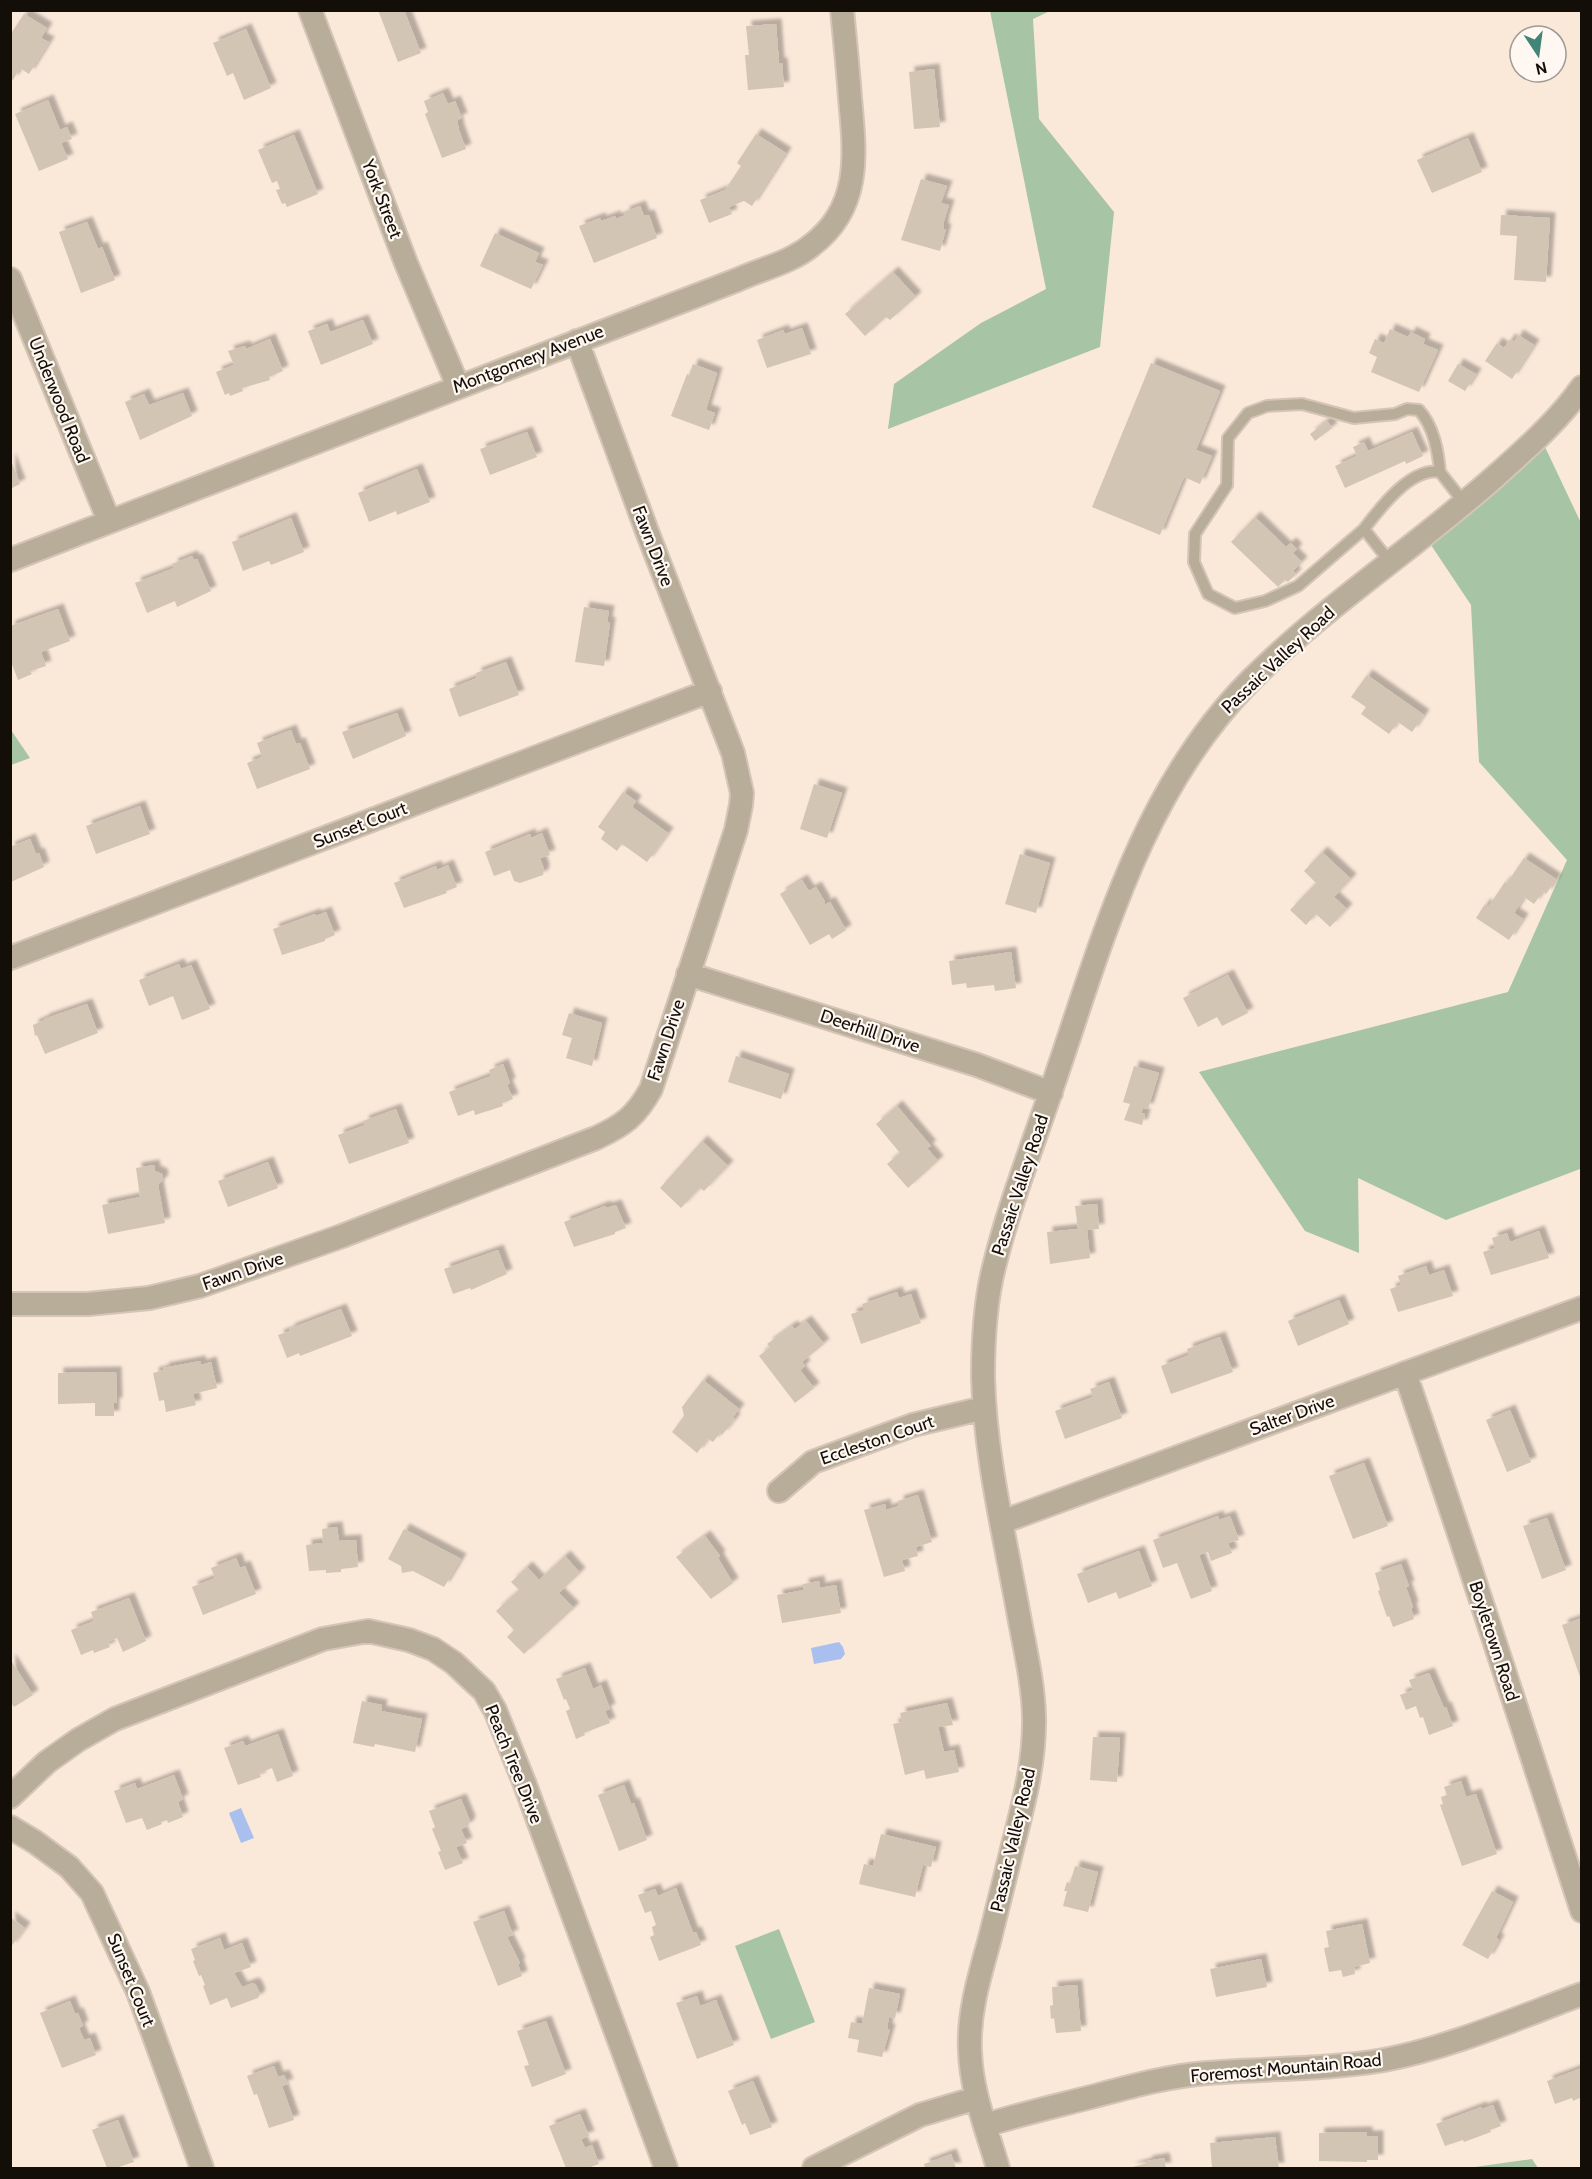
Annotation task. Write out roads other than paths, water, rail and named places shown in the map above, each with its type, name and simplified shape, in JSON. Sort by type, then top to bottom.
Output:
[{"type":"street","name":"York Street","points":[[310,10],[406,263],[458,386]]},
{"type":"street","name":"Montgomery Avenue","points":[[10,560],[800,254],[811,247],[829,230],[847,197],[855,159],[842,10]]},
{"type":"street","name":"Underwood Road","points":[[10,279],[110,521]]},
{"type":"street","name":"Fawn Drive","points":[[10,1304],[88,1304],[149,1298],[200,1286],[342,1236],[619,1127],[645,1100],[651,1089],[736,830],[741,805],[741,780],[710,691],[648,534],[577,340]]},
{"type":"street","name":"Passaic Valley Road","points":[[998,2169],[973,2082],[969,2049],[973,2001],[1028,1790],[1033,1753],[1034,1715],[1030,1677],[990,1458],[984,1408],[985,1320],[992,1270],[1084,988],[1124,879],[1163,800],[1189,756],[1219,716],[1250,681],[1295,639],[1465,504],[1534,442],[1571,402],[1581,387]]},
{"type":"street","name":"Sunset Court","points":[[10,958],[710,691]]},
{"type":"street","name":"Deerhill Drive","points":[[688,974],[977,1065],[1050,1093]]},
{"type":"street","name":"Salter Drive","points":[[1002,1522],[1581,1308]]},
{"type":"street","name":"Boyletown Road","points":[[1405,1373],[1492,1630],[1529,1753],[1581,1911]]},
{"type":"street","name":"Eccleston Court","points":[[779,1491],[813,1462],[913,1425],[984,1408]]},
{"type":"street","name":"Peach Tree Drive","points":[[10,1797],[47,1762],[78,1740],[115,1719],[323,1639],[368,1631],[409,1640],[433,1649],[454,1663],[484,1691],[495,1710],[524,1782],[666,2169]]},
{"type":"street","name":"Sunset Court","points":[[10,1827],[69,1867],[92,1893],[138,1992],[201,2169]]},
{"type":"street","name":"Foremost Mountain Road","points":[[986,2125],[1017,2115],[1163,2080],[1205,2073],[1319,2067],[1381,2060],[1421,2052],[1581,1994]]},
{"type":"street","points":[[814,2169],[920,2115],[977,2098]]},
{"type":"lane","points":[[1440,472],[1431,471],[1418,477],[1389,497],[1364,529],[1298,586],[1265,601],[1235,608],[1208,594],[1194,562],[1195,534],[1227,485],[1227,438],[1248,413],[1267,405],[1302,405],[1354,418],[1419,410],[1424,416],[1438,449],[1440,472],[1465,504]]},
{"type":"lane","points":[[1364,529],[1390,562]]},
{"type":"water","points":[[839,1642],[845,1654],[841,1659],[814,1664],[811,1648]]},
{"type":"water","points":[[241,1808],[254,1838],[241,1843],[229,1813]]}]
